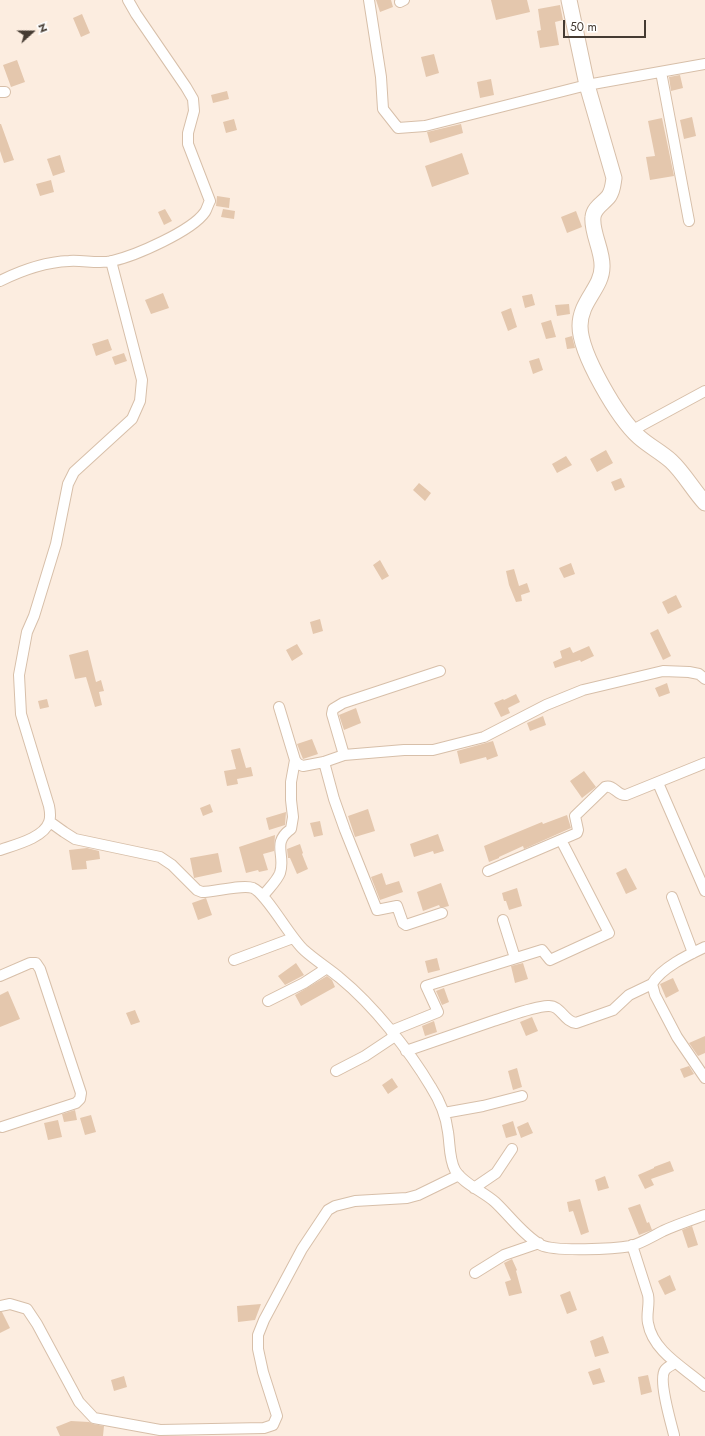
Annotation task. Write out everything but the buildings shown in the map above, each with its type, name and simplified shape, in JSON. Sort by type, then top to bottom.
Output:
[{"type":"street","points":[[0,281],[14,274],[42,264],[69,261],[111,261],[161,243],[194,222],[205,212],[210,200],[188,144],[188,133],[194,111],[193,99],[186,86],[128,0]]},
{"type":"street","points":[[369,0],[381,77],[383,109],[398,128],[425,126],[587,85],[705,64]]},
{"type":"street","points":[[569,0],[587,85],[614,178],[613,187],[609,196],[596,209],[593,216],[593,224],[601,256],[602,268],[600,279],[581,313],[580,328],[586,351],[599,380],[633,430],[639,437],[670,461],[705,503]]},
{"type":"street","points":[[661,72],[689,221]]},
{"type":"street","points":[[0,850],[28,840],[42,832],[50,822],[49,806],[21,714],[19,675],[27,632],[34,616],[56,544],[68,484],[74,472],[132,419],[140,401],[142,380],[111,261]]},
{"type":"street","points":[[633,430],[705,391]]},
{"type":"street","points":[[344,755],[332,714],[333,709],[343,703],[440,671]]},
{"type":"street","points":[[279,707],[296,760],[298,764],[303,766],[324,762],[344,755],[404,750],[428,751],[471,741],[484,737],[546,705],[583,690],[663,671],[689,672],[698,674],[705,679]]},
{"type":"street","points":[[263,896],[280,873],[281,863],[279,844],[284,834],[291,829],[293,817],[291,782],[296,760]]},
{"type":"street","points":[[324,762],[334,799],[345,830],[377,910],[397,906],[403,923],[406,925],[442,913]]},
{"type":"street","points":[[488,871],[577,834],[578,830],[575,816],[605,787],[612,787],[624,796],[705,763]]},
{"type":"street","points":[[658,783],[705,891]]},
{"type":"street","points":[[50,822],[75,839],[160,857],[172,865],[197,890],[202,892],[244,887],[254,888],[263,896],[302,949],[340,978],[362,998],[406,1051],[440,1102],[449,1134],[454,1170],[474,1188],[489,1197],[539,1244],[546,1247],[567,1249],[612,1248],[632,1245],[665,1230],[705,1215]]},
{"type":"street","points":[[336,1071],[364,1056],[393,1034],[438,1012],[426,986],[542,950],[550,960],[609,933],[561,840]]},
{"type":"street","points":[[672,897],[693,953]]},
{"type":"street","points":[[503,920],[515,958]]},
{"type":"street","points":[[234,960],[293,938]]},
{"type":"street","points":[[406,1051],[521,1012],[548,1006],[554,1006],[572,1022],[613,1010],[629,994],[652,984],[656,976],[705,947]]},
{"type":"street","points":[[0,976],[30,963],[36,963],[40,969],[81,1093],[80,1099],[76,1103],[2,1127]]},
{"type":"street","points":[[268,1001],[304,983],[327,968]]},
{"type":"street","points":[[652,984],[655,995],[677,1037],[705,1078]]},
{"type":"street","points":[[444,1113],[483,1106],[522,1096]]},
{"type":"street","points":[[474,1188],[496,1173],[512,1149]]},
{"type":"street","points":[[0,1306],[10,1304],[27,1309],[37,1324],[79,1402],[94,1418],[180,1433],[264,1428],[273,1425],[277,1416],[263,1372],[258,1349],[258,1335],[264,1320],[302,1249],[328,1210],[349,1202],[407,1198],[418,1195],[459,1175]]},
{"type":"street","points":[[475,1272],[504,1255],[539,1244]]},
{"type":"street","points":[[632,1245],[648,1295],[648,1321],[650,1330],[655,1340],[675,1363],[705,1386]]},
{"type":"street","points":[[674,1435],[663,1389],[662,1377],[664,1370],[675,1363]]}]
